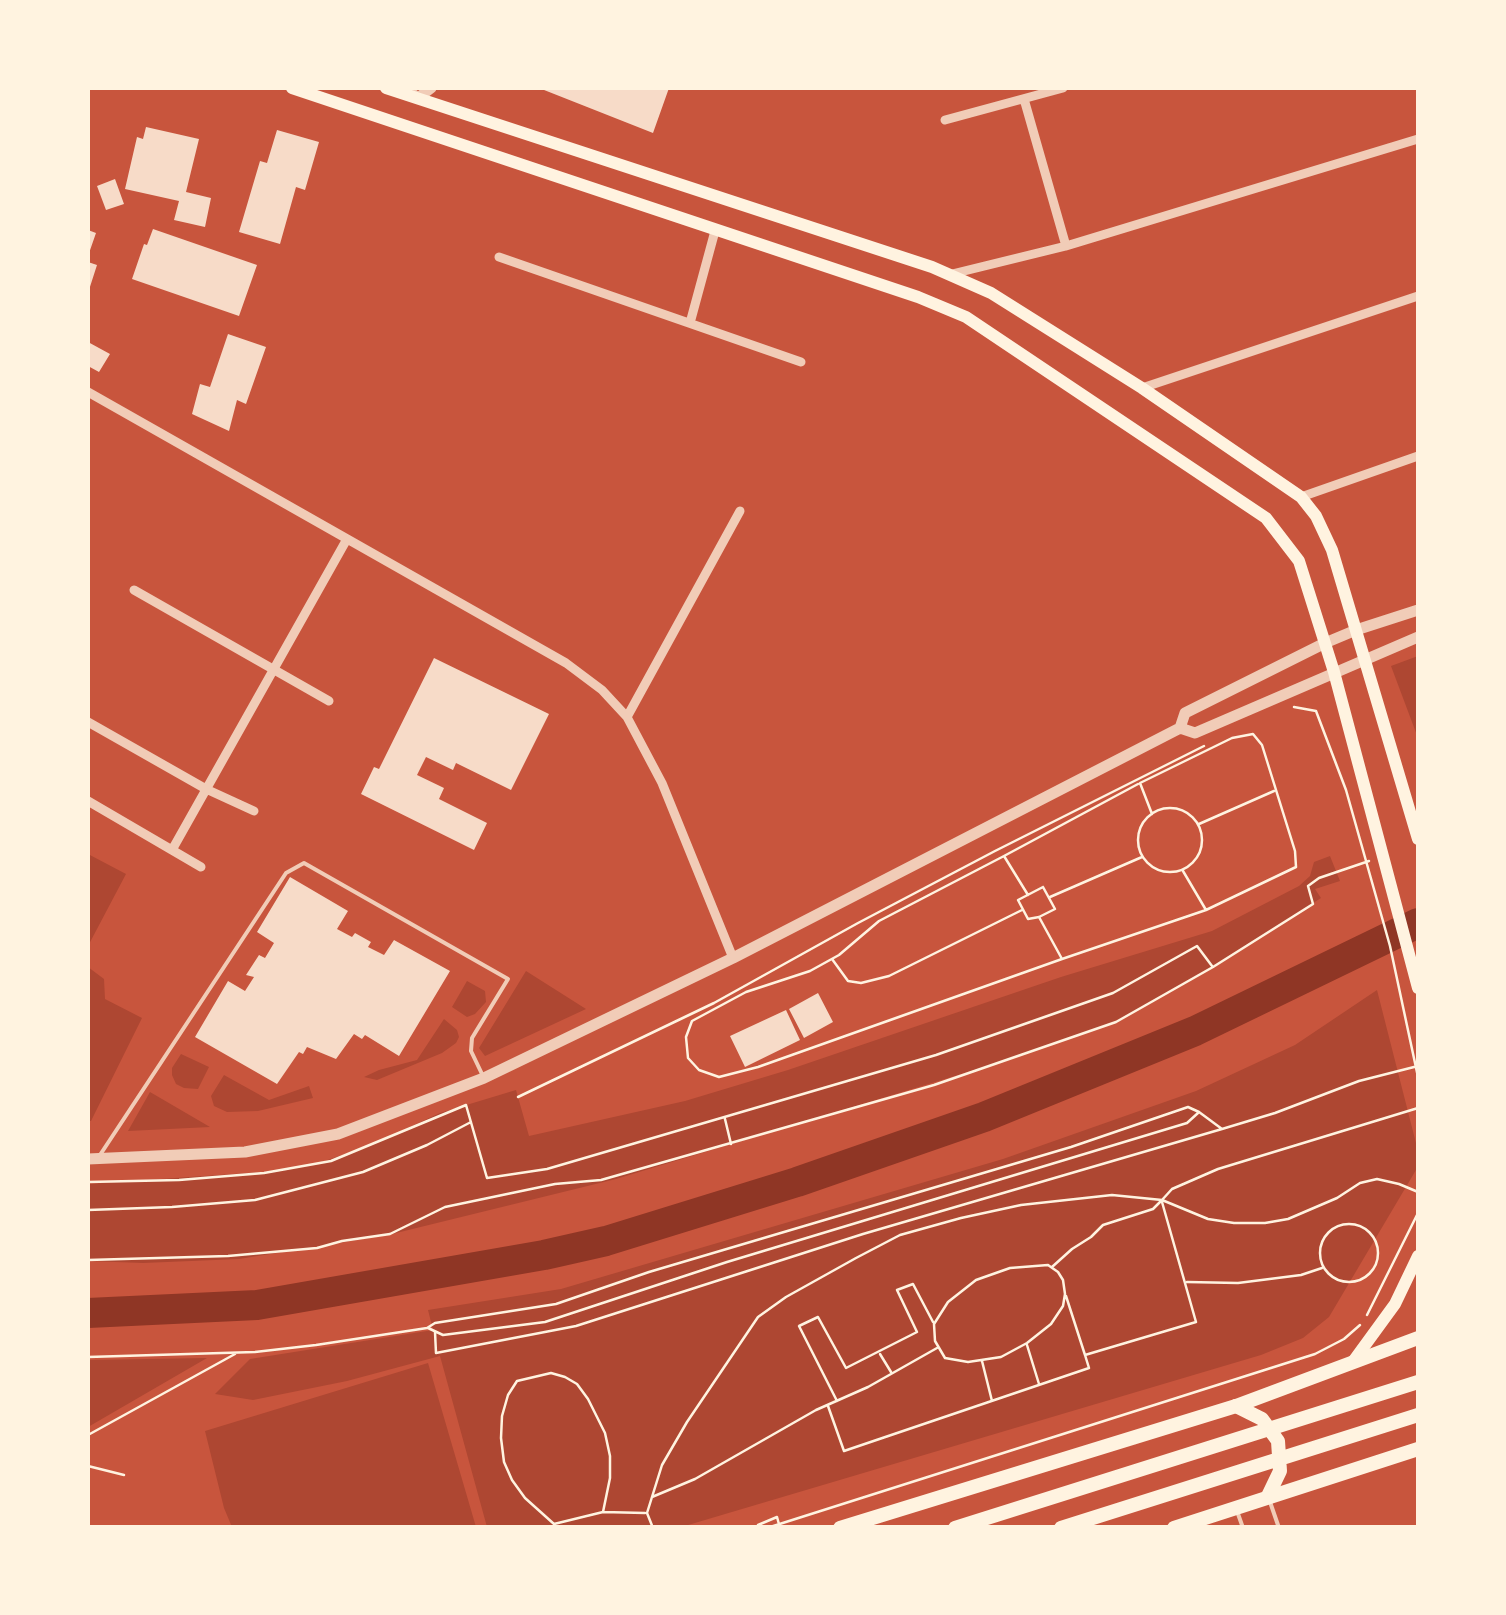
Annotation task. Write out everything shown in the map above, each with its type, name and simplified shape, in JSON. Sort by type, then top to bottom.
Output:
[{"type":"main road","points":[[292,88],[918,297],[966,317],[1266,518],[1298,561],[1325,644],[1418,988]]},
{"type":"main road","points":[[386,88],[914,261],[992,294],[1142,388],[1301,496],[1316,516],[1332,550],[1418,839]]},
{"type":"main road","points":[[1352,1363],[1395,1304],[1418,1256]]},
{"type":"main road","points":[[840,1528],[1236,1406],[1418,1338]]},
{"type":"main road","points":[[956,1528],[1418,1382]]},
{"type":"main road","points":[[1236,1406],[1262,1419],[1278,1441],[1280,1471],[1268,1496]]},
{"type":"main road","points":[[1061,1528],[1418,1415]]},
{"type":"main road","points":[[1174,1528],[1418,1450]]},
{"type":"street","points":[[406,88],[418,98],[431,88]]},
{"type":"street","points":[[944,120],[1063,88]]},
{"type":"street","points":[[1024,99],[1066,246]]},
{"type":"street","points":[[949,275],[1066,246],[1418,139]]},
{"type":"street","points":[[690,323],[715,231]]},
{"type":"street","points":[[498,257],[801,362]]},
{"type":"street","points":[[1142,388],[1418,296]]},
{"type":"street","points":[[88,392],[566,663],[602,690],[627,717],[662,784],[733,958]]},
{"type":"street","points":[[1301,496],[1418,456]]},
{"type":"street","points":[[627,717],[740,511]]},
{"type":"street","points":[[172,850],[347,540]]},
{"type":"street","points":[[134,590],[329,700]]},
{"type":"street","points":[[92,1159],[245,1152],[338,1134],[484,1078],[733,958],[1180,728],[1185,714],[1356,630],[1418,610]]},
{"type":"street","points":[[1180,728],[1195,733],[1418,636]]},
{"type":"street","points":[[88,722],[206,789],[254,811]]},
{"type":"street","points":[[88,801],[201,867]]},
{"type":"lane","points":[[92,1159],[286,873],[304,863],[508,979],[472,1038],[471,1051],[484,1078]]},
{"type":"lane","points":[[1268,1496],[1279,1528]]},
{"type":"lane","points":[[1236,1507],[1243,1528]]},
{"type":"path","points":[[1296,706],[1316,711],[1346,790],[1408,1021],[1418,1077]]},
{"type":"path","points":[[518,1097],[714,1004],[858,923],[1232,732]]},
{"type":"path","points":[[1253,734],[1262,745],[1295,851],[1296,867],[1206,910],[758,1067],[720,1077],[699,1070],[688,1058],[686,1037],[692,1021],[746,992],[810,970],[859,940],[880,921],[1140,783],[1232,738],[1253,734]]},
{"type":"path","points":[[1140,783],[1152,814]]},
{"type":"path","points":[[1198,824],[1276,790]]},
{"type":"path","points":[[1172,808],[1191,816],[1198,824],[1198,855],[1182,869],[1165,872],[1142,857],[1140,829],[1152,814],[1172,808]]},
{"type":"path","points":[[1004,856],[1028,895]]},
{"type":"path","points":[[1048,898],[1142,857]]},
{"type":"path","points":[[88,1260],[228,1256],[317,1248],[390,1234],[446,1207],[554,1184],[601,1180],[934,1085],[1116,1022],[1313,904],[1308,886],[1319,878],[1367,862]]},
{"type":"path","points":[[1182,869],[1206,910]]},
{"type":"path","points":[[1043,887],[1048,898],[1054,909],[1028,919],[1018,900],[1043,887]]},
{"type":"path","points":[[832,958],[848,981],[861,983],[889,976],[1022,910]]},
{"type":"path","points":[[1039,917],[1062,959]]},
{"type":"path","points":[[466,1104],[487,1178],[547,1169],[936,1055],[1113,993],[1197,946],[1213,967]]},
{"type":"path","points":[[436,1332],[436,1353],[576,1326],[863,1234],[1275,1113],[1359,1081],[1417,1066]]},
{"type":"path","points":[[88,1357],[236,1353],[316,1345],[556,1304],[1188,1107],[1222,1129]]},
{"type":"path","points":[[1052,1267],[1102,1225],[1153,1209],[1172,1189],[1218,1169],[1418,1108]]},
{"type":"path","points":[[426,1328],[442,1336],[545,1322],[727,1262],[1187,1123],[1199,1112]]},
{"type":"path","points":[[724,1118],[731,1144]]},
{"type":"path","points":[[88,1210],[254,1200],[364,1172],[472,1122]]},
{"type":"path","points":[[1104,1136],[1108,1148]]},
{"type":"path","points":[[652,1528],[647,1513],[662,1466],[758,1317],[786,1297],[900,1235],[1021,1206],[1112,1195],[1162,1200],[1208,1220],[1265,1223],[1288,1220],[1360,1183],[1377,1179],[1418,1192]]},
{"type":"path","points":[[1085,1355],[1196,1322],[1162,1200]]},
{"type":"path","points":[[767,1528],[1315,1354],[1344,1339],[1361,1324],[1418,1213]]},
{"type":"path","points":[[1348,1224],[1373,1237],[1377,1245],[1376,1264],[1365,1278],[1338,1280],[1324,1268],[1320,1249],[1330,1232],[1348,1224]]},
{"type":"path","points":[[828,1405],[844,1451],[1089,1368],[1063,1280],[1048,1264],[1010,1268],[976,1280],[948,1302],[934,1324]]},
{"type":"path","points":[[1184,1282],[1269,1280],[1324,1268]]},
{"type":"path","points":[[837,1401],[799,1326],[818,1318],[846,1368],[917,1332],[896,1290],[913,1284],[934,1324],[935,1341],[946,1358],[968,1362],[1000,1357],[1027,1343],[1052,1324],[1065,1294]]},
{"type":"path","points":[[1027,1343],[1039,1384]]},
{"type":"path","points":[[652,1498],[939,1348]]},
{"type":"path","points":[[878,1352],[892,1374]]},
{"type":"path","points":[[88,1435],[236,1353]]},
{"type":"path","points":[[982,1360],[992,1401]]},
{"type":"path","points":[[603,1512],[610,1456],[588,1399],[577,1384],[565,1377],[540,1374],[517,1381],[502,1416],[504,1462],[525,1498],[552,1526],[603,1512],[647,1513]]},
{"type":"path","points":[[88,1466],[124,1475]]},
{"type":"path","points":[[759,1528],[758,1525],[778,1517],[780,1528]]},
{"type":"shaded area","points":[[1418,656],[1418,738],[1391,666]]},
{"type":"shaded area","points":[[88,854],[126,874],[88,946]]},
{"type":"shaded area","points":[[1330,856],[1340,881],[1315,889],[1321,898],[1232,955],[1117,1021],[991,1065],[616,1179],[388,1235],[239,1259],[88,1261],[88,1184],[277,1171],[319,1163],[371,1145],[440,1113],[516,1090],[529,1136],[685,1101],[1212,931],[1299,886],[1310,876],[1314,862]]},
{"type":"shaded area","points":[[88,967],[104,979],[105,999],[142,1018],[91,1121],[88,1121]]},
{"type":"shaded area","points":[[526,971],[586,1009],[485,1056],[479,1048]]},
{"type":"shaded area","points":[[467,981],[485,991],[486,1002],[467,1017],[452,1007]]},
{"type":"shaded area","points":[[1377,990],[1418,1151],[1416,1170],[1329,1317],[1303,1338],[1261,1355],[678,1528],[487,1527],[440,1356],[347,1381],[253,1400],[215,1394],[250,1359],[433,1330],[428,1310],[561,1289],[1003,1159],[1196,1091],[1295,1045]]},
{"type":"shaded area","points":[[444,1019],[457,1030],[456,1043],[442,1053],[377,1080],[364,1077],[417,1060]]},
{"type":"shaded area","points":[[181,1054],[209,1067],[198,1089],[176,1084],[172,1068]]},
{"type":"shaded area","points":[[224,1075],[269,1100],[309,1086],[313,1098],[258,1111],[227,1112],[214,1106],[211,1096]]},
{"type":"shaded area","points":[[150,1092],[210,1127],[128,1131]]},
{"type":"shaded area","points":[[207,1358],[88,1427],[88,1360]]},
{"type":"shaded area","points":[[428,1363],[476,1527],[232,1527],[205,1431]]},
{"type":"building","points":[[539,88],[669,88],[653,133]]},
{"type":"building","points":[[146,127],[199,139],[186,192],[211,198],[205,227],[174,220],[179,201],[125,189],[137,137],[143,139]]},
{"type":"building","points":[[277,130],[319,142],[305,190],[296,187],[280,244],[239,232],[260,161],[267,163]]},
{"type":"building","points":[[115,179],[124,204],[106,210],[97,186]]},
{"type":"building","points":[[153,229],[257,265],[239,316],[132,279]]},
{"type":"building","points":[[88,230],[96,233],[88,256]]},
{"type":"building","points":[[88,262],[97,265],[88,293]]},
{"type":"building","points":[[228,334],[266,347],[246,404],[237,400],[229,431],[192,414],[200,384],[210,387]]},
{"type":"building","points":[[88,342],[110,354],[99,372],[88,366]]},
{"type":"building","points":[[434,658],[549,714],[511,790],[456,763],[453,770],[426,757],[417,775],[444,788],[439,799],[487,823],[474,850],[361,794],[374,767],[379,769]]},
{"type":"building","points":[[290,877],[348,911],[337,929],[352,937],[355,933],[371,942],[368,947],[384,955],[394,940],[450,971],[399,1056],[365,1035],[362,1039],[354,1034],[336,1059],[307,1047],[303,1054],[299,1052],[277,1084],[195,1037],[228,981],[245,991],[254,977],[246,975],[259,955],[265,958],[274,943],[257,932]]},
{"type":"building","points":[[818,993],[833,1022],[804,1038],[789,1009]]},
{"type":"building","points":[[786,1010],[800,1040],[745,1067],[730,1036]]},
{"type":"waterway","points":[[88,1313],[257,1305],[606,1241],[797,1182],[984,1117],[1195,1031],[1418,923]]}]
